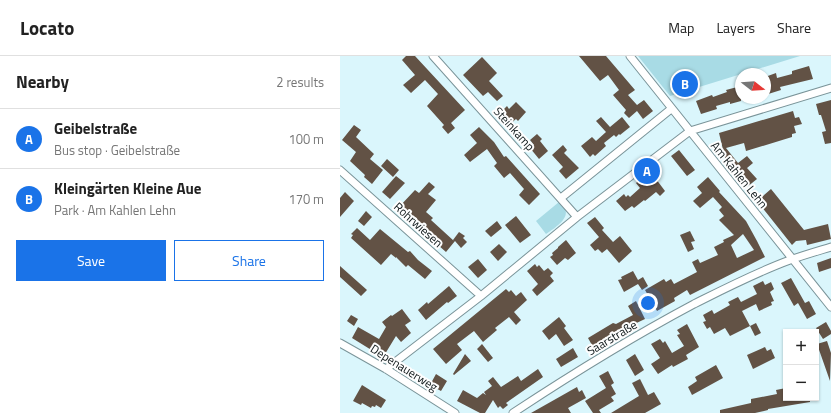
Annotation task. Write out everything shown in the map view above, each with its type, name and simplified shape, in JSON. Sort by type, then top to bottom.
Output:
[{"type":"street","name":"Steinkamp","points":[[433,56],[577,216]]},
{"type":"street","name":"Am Kahlen Lehn","points":[[630,56],[831,307]]},
{"type":"street","points":[[386,369],[481,296],[577,216],[690,131],[831,88]]},
{"type":"street","points":[[561,198],[671,109]]},
{"type":"street","name":"Rohrwiesen","points":[[340,170],[481,296]]},
{"type":"street","name":"Saarstraße","points":[[513,413],[610,351],[666,319],[737,282],[792,259],[831,247]]},
{"type":"street","name":"Depenauerweg","points":[[340,343],[386,369],[455,413]]},
{"type":"shaded area","points":[[638,56],[800,56],[761,68],[735,68],[735,76],[670,96]]},
{"type":"shaded area","points":[[559,202],[565,209],[565,216],[556,227],[546,234],[536,221]]},
{"type":"building","points":[[406,56],[415,56],[465,110],[451,123],[455,128],[448,134],[442,127],[444,125],[427,106],[438,94],[425,80],[411,93],[403,85],[415,75],[402,60]]},
{"type":"building","points":[[579,56],[606,56],[635,90],[628,95],[637,105],[644,100],[653,111],[643,119],[637,111],[629,118],[624,113],[626,110],[613,95],[619,90],[608,75],[600,81]]},
{"type":"building","points":[[482,57],[497,73],[489,81],[503,96],[497,101],[488,92],[483,96],[463,75]]},
{"type":"building","points":[[809,66],[813,79],[780,87],[781,90],[771,93],[771,75],[776,73],[777,78],[792,74],[792,71]]},
{"type":"building","points":[[735,88],[735,103],[730,104],[730,102],[716,106],[717,109],[701,114],[696,101],[712,95],[713,97],[727,92],[726,90]]},
{"type":"building","points":[[831,100],[831,143],[825,144],[822,132],[826,131],[816,104]]},
{"type":"building","points":[[516,102],[526,112],[518,121],[516,119],[509,125],[499,114],[507,106],[509,109]]},
{"type":"building","points":[[793,111],[795,118],[799,117],[802,124],[794,126],[796,133],[792,134],[792,137],[746,151],[744,143],[726,148],[738,163],[747,156],[753,163],[747,168],[757,179],[747,187],[731,169],[732,168],[725,158],[719,133]]},
{"type":"building","points":[[601,117],[610,127],[622,117],[630,127],[616,137],[614,135],[604,143],[606,146],[595,156],[593,154],[590,157],[581,146],[592,137],[596,141],[606,132],[596,121]]},
{"type":"building","points":[[354,125],[361,130],[356,137],[374,154],[370,159],[383,170],[372,184],[350,161],[356,152],[342,140]]},
{"type":"building","points":[[479,127],[494,142],[504,157],[506,156],[540,194],[529,205],[519,195],[524,189],[510,173],[504,178],[494,166],[497,163],[487,149],[470,162],[464,155],[477,143],[470,135]]},
{"type":"building","points":[[537,134],[542,139],[540,141],[548,151],[539,159],[530,148],[534,145],[530,140]]},
{"type":"building","points":[[563,145],[567,150],[564,153],[579,168],[566,179],[559,171],[563,167],[552,155]]},
{"type":"building","points":[[679,150],[695,170],[687,176],[671,156]]},
{"type":"building","points":[[387,159],[399,170],[393,177],[381,166]]},
{"type":"building","points":[[650,171],[665,191],[660,196],[656,192],[634,208],[632,206],[625,211],[616,201],[624,194],[626,197],[628,195],[630,197],[640,188],[636,183]]},
{"type":"building","points":[[396,176],[405,183],[390,199],[382,192]]},
{"type":"building","points":[[708,177],[720,191],[719,192],[746,221],[765,257],[690,295],[687,290],[674,298],[675,301],[657,311],[645,290],[664,279],[666,282],[671,279],[674,284],[697,272],[692,262],[698,259],[700,263],[718,255],[714,247],[724,242],[723,240],[734,235],[719,220],[724,216],[719,210],[722,207],[713,197],[700,208],[693,201],[702,193],[697,187]],"holes":[[[743,234],[754,250],[737,258],[731,245]]]},
{"type":"building","points":[[429,182],[435,187],[428,194],[436,200],[426,212],[433,218],[431,220],[454,241],[453,240],[459,232],[465,236],[463,238],[467,242],[461,248],[455,241],[446,252],[430,238],[433,235],[399,207],[415,190],[419,193]]},
{"type":"building","points":[[771,189],[804,230],[828,224],[831,239],[807,245],[806,240],[796,241],[792,245],[757,201]]},
{"type":"building","points":[[345,192],[354,201],[340,217],[340,198]]},
{"type":"building","points":[[366,211],[372,217],[364,226],[358,221]]},
{"type":"building","points":[[516,216],[531,235],[520,243],[505,225]]},
{"type":"building","points":[[595,217],[604,228],[602,230],[613,242],[620,236],[632,251],[619,263],[607,249],[602,253],[598,249],[595,251],[590,245],[599,237],[587,223]]},
{"type":"building","points":[[497,221],[502,228],[491,237],[485,231]]},
{"type":"building","points":[[357,228],[370,240],[380,229],[408,252],[410,251],[418,260],[432,271],[425,279],[408,265],[406,267],[391,254],[381,265],[351,238],[353,235],[351,234]]},
{"type":"building","points":[[690,231],[695,241],[691,242],[694,249],[688,252],[680,235]]},
{"type":"building","points":[[566,240],[576,253],[568,260],[565,258],[557,265],[550,257],[553,255],[552,253]]},
{"type":"building","points":[[499,244],[507,252],[498,261],[490,252]]},
{"type":"building","points":[[831,258],[831,268],[819,272],[817,263]]},
{"type":"building","points":[[478,259],[487,270],[478,278],[468,267]]},
{"type":"building","points":[[535,264],[537,267],[539,265],[544,271],[548,268],[553,273],[550,276],[554,281],[537,296],[532,290],[538,284],[527,271]]},
{"type":"building","points":[[340,266],[367,290],[361,296],[340,277]]},
{"type":"building","points":[[633,271],[638,280],[643,277],[648,286],[642,290],[638,284],[624,292],[618,280],[622,279],[621,277]]},
{"type":"building","points":[[791,278],[805,303],[809,301],[816,314],[807,319],[798,303],[794,306],[781,283]]},
{"type":"building","points":[[763,281],[765,285],[771,282],[774,289],[770,292],[774,301],[771,302],[772,305],[759,311],[756,304],[742,311],[750,326],[730,336],[725,328],[714,334],[710,327],[707,329],[703,322],[706,321],[703,315],[712,310],[714,314],[730,305],[728,302],[738,297],[741,302],[757,294],[753,286]]},
{"type":"building","points":[[449,286],[457,296],[448,303],[447,302],[426,320],[418,310],[427,302],[428,304]]},
{"type":"building","points":[[506,289],[509,292],[511,290],[516,296],[521,292],[527,300],[514,312],[521,320],[516,325],[509,317],[495,328],[497,330],[483,342],[474,331],[457,344],[462,350],[446,364],[433,349]]},
{"type":"building","points":[[636,301],[645,319],[628,327],[600,345],[599,343],[593,347],[588,338],[613,323],[616,324],[633,315],[628,306]]},
{"type":"building","points":[[402,309],[411,321],[405,325],[411,333],[401,342],[396,336],[385,354],[374,348],[373,351],[352,338],[358,327],[379,339],[386,327],[382,322]]},
{"type":"building","points":[[351,315],[358,319],[354,326],[347,321]]},
{"type":"building","points":[[559,317],[566,326],[564,328],[573,340],[564,346],[556,334],[549,340],[542,331]]},
{"type":"building","points":[[826,322],[831,334],[823,339],[819,333],[819,329],[816,328]]},
{"type":"building","points":[[756,323],[761,333],[755,336],[750,326]]},
{"type":"building","points":[[687,324],[699,347],[686,355],[688,359],[673,367],[672,365],[658,374],[651,364],[660,358],[651,344],[660,339],[663,343],[665,341],[672,353],[684,346],[677,335],[680,334],[677,330]]},
{"type":"building","points":[[827,341],[831,353],[830,381],[819,350],[819,343]]},
{"type":"building","points":[[482,344],[493,358],[488,362],[477,349]]},
{"type":"building","points":[[765,347],[767,351],[771,349],[775,358],[753,369],[747,355]]},
{"type":"building","points":[[573,348],[578,357],[561,367],[556,359]]},
{"type":"building","points":[[465,354],[471,361],[454,375],[453,374]]},
{"type":"building","points":[[635,354],[644,370],[635,376],[626,360]]},
{"type":"building","points":[[716,365],[723,378],[692,395],[688,387],[697,381],[695,377]]},
{"type":"building","points":[[538,369],[543,377],[506,403],[508,405],[503,409],[500,406],[498,408],[493,400],[485,413],[480,413],[457,401],[463,390],[477,398],[483,393],[486,395],[484,392],[492,386],[488,381],[493,377],[501,387],[518,376],[521,381]]},
{"type":"building","points":[[608,371],[614,383],[611,385],[616,394],[611,397],[614,401],[599,410],[601,413],[593,413],[585,401],[606,388],[599,376]]},
{"type":"building","points":[[436,374],[447,381],[441,391],[430,385]]},
{"type":"building","points":[[640,379],[648,395],[654,392],[661,404],[645,413],[611,413],[639,396],[632,383]]},
{"type":"building","points":[[362,385],[386,400],[381,408],[376,405],[375,407],[372,406],[371,408],[362,403],[361,405],[353,401]]},
{"type":"building","points":[[577,387],[579,392],[582,390],[586,398],[568,408],[571,413],[531,413]]},
{"type":"building","points":[[783,389],[783,401],[810,402],[768,409],[755,413],[720,413],[720,410],[751,403],[751,399],[777,394],[776,390]]},
{"type":"place","name":"Kleingärten Kleine Aue","points":[[685,84]]},
{"type":"place","name":"Geibelstraße","points":[[647,171]]}]
